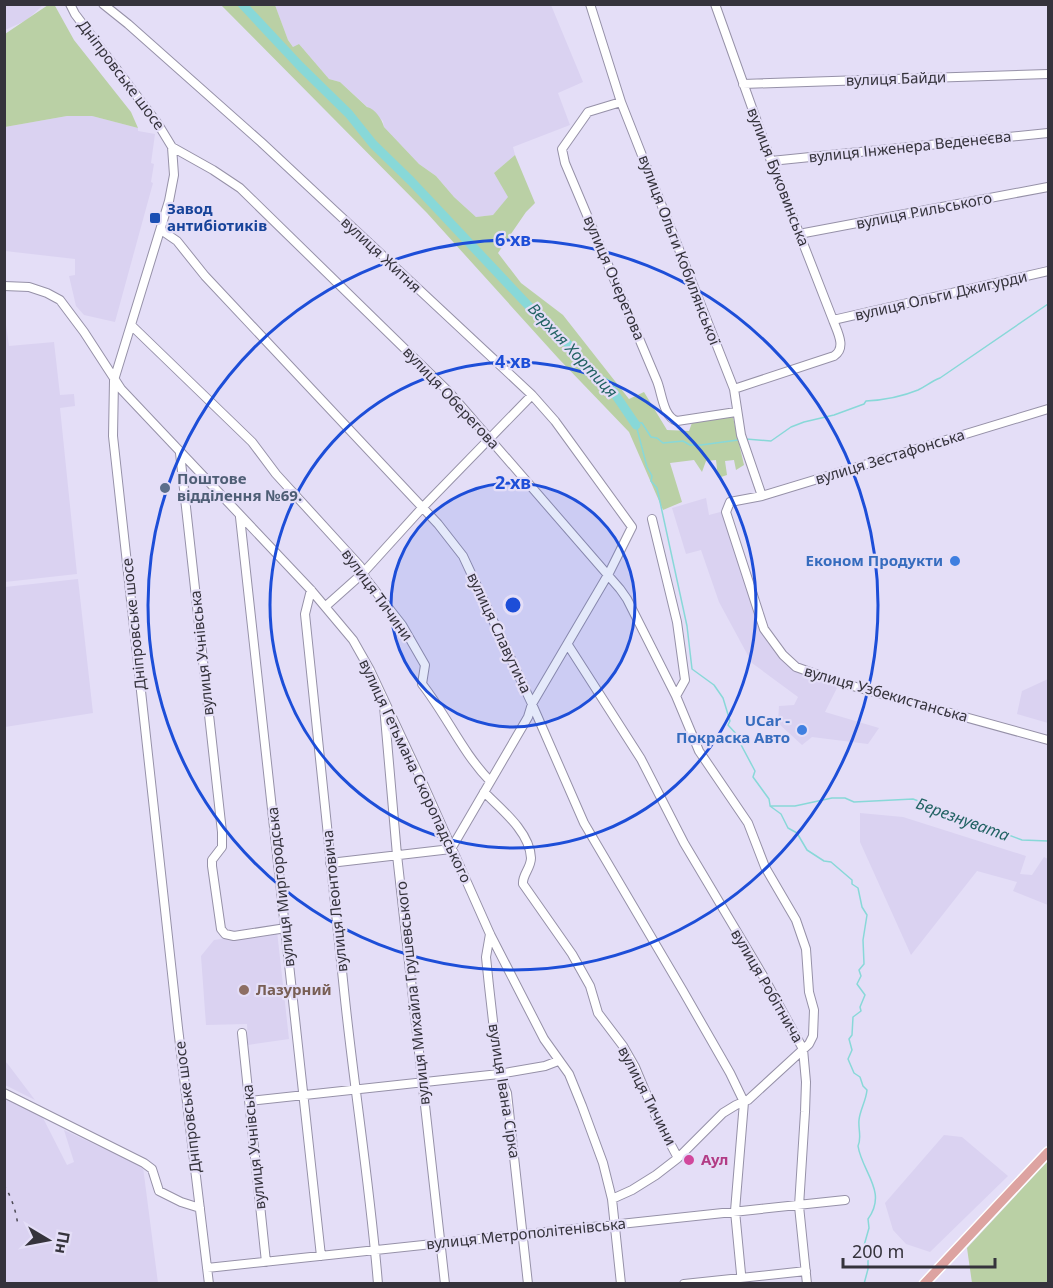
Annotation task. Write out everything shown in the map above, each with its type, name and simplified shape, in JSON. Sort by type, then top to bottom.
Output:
[{"type":"main road","points":[[924,1284],[1048,1152]]},
{"type":"street","name":"Дніпровське шосе","points":[[70,4],[75,14],[158,124],[172,147],[172,189],[114,380],[113,436],[209,1284]]},
{"type":"street","name":"вулиця Житня","points":[[103,4],[261,142],[532,395],[555,422],[630,524],[631,530],[609,573]]},
{"type":"street","name":"вулиця Ольги Кобилянської","points":[[590,4],[621,102],[734,389],[741,435],[762,496]]},
{"type":"street","name":"вулиця Буковинська","points":[[714,4],[841,343],[840,350],[834,356],[734,389]]},
{"type":"street","name":"вулиця Байди","points":[[743,84],[1048,74]]},
{"type":"street","name":"вулиця Очеретова","points":[[621,102],[588,112],[562,149],[565,163],[671,417],[677,421],[736,412]]},
{"type":"street","name":"вулиця Інженера Веденеєва","points":[[771,160],[1048,133]]},
{"type":"street","name":"вулиця Оберегова","points":[[172,147],[240,188],[449,392],[609,573],[627,599],[676,696]]},
{"type":"street","name":"вулиця Рильського","points":[[799,234],[1048,187]]},
{"type":"street","name":"вулиця Славутича","points":[[161,230],[177,241],[205,276],[452,540],[463,556],[584,823],[683,991],[744,1102]]},
{"type":"street","name":"вулиця Ольги Джигурди","points":[[833,320],[1048,272]]},
{"type":"street","name":"вулиця Гетьмана Скоропадського","points":[[4,286],[29,287],[47,292],[60,300],[84,332],[114,380],[240,517],[326,606],[353,640],[370,670],[421,779],[490,934],[544,1039],[569,1074],[603,1163],[612,1199],[621,1284]]},
{"type":"street","name":"вулиця Тичини","points":[[131,326],[252,442],[276,474],[360,566],[369,584],[402,625],[425,665],[422,684],[464,751],[490,781]]},
{"type":"street","points":[[326,606],[363,573],[422,508],[532,395]]},
{"type":"street","name":"вулиця Зестафонська","points":[[730,502],[762,496],[1048,409]]},
{"type":"street","name":"вулиця Учнівська","points":[[180,453],[222,832],[219,852],[212,860],[221,929],[223,933],[234,936],[286,928]]},
{"type":"street","name":"вулиця Узбекистанська","points":[[730,502],[726,512],[761,621],[767,634],[796,667],[838,682],[1048,740]]},
{"type":"street","name":"вулиця Миргородська","points":[[240,517],[321,1256]]},
{"type":"street","points":[[652,519],[677,622],[685,680],[676,696]]},
{"type":"street","points":[[330,863],[451,849],[609,573]]},
{"type":"street","name":"вулиця Леонтовича","points":[[311,590],[305,614],[330,863],[339,917],[344,990],[378,1284]]},
{"type":"street","name":"вулиця Робітнича","points":[[568,645],[646,767],[675,828],[762,974],[803,1049],[810,1044],[813,1036],[814,1010],[809,992],[806,949],[796,920],[765,867],[748,823],[699,751],[676,696]]},
{"type":"street","name":"вулиця Михайла Грушевського","points":[[384,701],[398,855],[445,1284]]},
{"type":"street","name":"вулиця Тичини","points":[[484,792],[521,832],[528,844],[530,864],[523,877],[523,884],[572,954],[590,986],[598,1013],[635,1066],[656,1117],[678,1158]]},
{"type":"street","name":"вулиця Івана Сірка","points":[[490,934],[486,957],[499,1074],[507,1093],[528,1284]]},
{"type":"street","name":"вулиця Учнівська","points":[[242,1033],[266,1262]]},
{"type":"street","points":[[612,1199],[632,1190],[678,1158],[723,1113],[744,1102],[803,1049]]},
{"type":"street","points":[[803,1049],[805,1102],[799,1206],[807,1284]]},
{"type":"street","points":[[250,1101],[499,1074],[545,1066],[558,1061]]},
{"type":"street","points":[[4,1093],[144,1163],[152,1169],[159,1191],[200,1208]]},
{"type":"street","points":[[742,1280],[735,1211],[744,1102]]},
{"type":"street","name":"вулиця Метрополітенівська","points":[[207,1268],[845,1200]]},
{"type":"street","points":[[684,1284],[742,1280],[806,1271]]},
{"type":"shaded area","points":[[4,5],[43,5],[27,20],[5,30]]},
{"type":"shaded area","points":[[275,5],[551,5],[583,82],[558,93],[570,125],[513,147],[515,155],[494,173],[509,197],[493,215],[476,217],[436,176],[419,164],[384,127],[383,121],[340,82],[329,79],[299,44],[294,48],[288,40]]},
{"type":"shaded area","points":[[67,116],[92,116],[155,134],[151,163],[154,164],[151,182],[153,183],[115,322],[84,315],[76,306],[69,276],[75,275],[75,259],[5,251],[5,127]]},
{"type":"shaded area","points":[[5,318],[9,346],[54,342],[60,395],[74,394],[75,406],[60,408],[77,574],[5,582]]},
{"type":"shaded area","points":[[706,498],[709,515],[724,511],[762,632],[782,658],[839,684],[825,712],[879,728],[868,744],[812,737],[802,745],[778,723],[779,706],[794,705],[798,697],[752,663],[719,602],[701,550],[686,554],[672,508]]},
{"type":"shaded area","points":[[78,579],[93,713],[5,727],[5,587]]},
{"type":"shaded area","points":[[1048,679],[1048,723],[1017,714],[1022,691]]},
{"type":"shaded area","points":[[860,813],[903,817],[1026,856],[1020,874],[1032,875],[1044,857],[1048,859],[1048,905],[1013,891],[1017,882],[977,871],[911,955],[860,842]]},
{"type":"shaded area","name":"Лазурний","points":[[277,931],[289,1039],[248,1045],[247,1024],[206,1025],[201,956],[214,940]]},
{"type":"shaded area","points":[[5,1062],[7,1063],[35,1100],[5,1085]]},
{"type":"shaded area","points":[[5,1098],[42,1116],[67,1165],[74,1162],[64,1130],[143,1167],[158,1283],[5,1284]]},
{"type":"shaded area","points":[[944,1135],[962,1137],[1008,1176],[930,1252],[906,1244],[893,1230],[885,1203]]},
{"type":"green space","points":[[54,4],[74,40],[131,112],[138,128],[92,116],[67,116],[5,127],[5,34],[48,5]]},
{"type":"green space","points":[[221,5],[275,5],[288,40],[293,47],[299,44],[329,79],[340,82],[375,112],[384,127],[419,164],[436,176],[476,217],[493,215],[508,197],[494,173],[515,155],[535,203],[526,212],[498,253],[521,283],[563,315],[629,399],[644,392],[667,430],[689,431],[693,420],[732,413],[744,465],[736,470],[734,460],[725,461],[727,475],[718,478],[716,460],[706,461],[702,472],[694,460],[670,463],[682,502],[663,510],[629,432],[558,358],[427,213]]},
{"type":"green space","points":[[1048,1161],[1048,1283],[972,1283],[967,1248]]},
{"type":"waterway","name":"Верхня Хортиця","points":[[242,4],[349,114],[373,144],[540,318],[569,345],[588,372],[608,384],[636,425]]},
{"type":"waterway","points":[[746,439],[771,441],[791,427],[804,422],[834,415],[864,404],[866,401],[893,398],[918,390],[940,378],[1048,304]]},
{"type":"waterway","points":[[634,422],[642,423],[651,437],[663,443],[683,441],[690,445],[701,445],[738,440]]},
{"type":"waterway","name":"Верхня Хортиця","points":[[636,425],[647,467],[652,476],[651,481],[657,488],[687,626],[692,669],[714,685],[723,698],[730,721],[728,725],[739,737],[755,771],[753,777],[769,799],[770,805]]},
{"type":"waterway","name":"Березнувата","points":[[771,806],[795,806],[832,798],[845,798],[854,802],[913,799],[1022,840],[1048,841]]},
{"type":"waterway","points":[[770,806],[781,814],[788,828],[797,833],[807,850],[824,861],[831,862],[852,880],[852,884],[858,888],[862,907],[867,915],[863,940],[864,964],[859,970],[861,976],[857,984],[865,995],[860,1007],[861,1011],[853,1017],[852,1035],[849,1039],[852,1050],[848,1059],[854,1073],[860,1077],[867,1090],[860,1116],[858,1146],[875,1191],[875,1200],[868,1219],[869,1228],[863,1249],[868,1260],[864,1284]]},
{"type":"railway","points":[[4,1185],[13,1205],[18,1226]]},
{"type":"place","name":"Завод антибіотиків","points":[[155,218]]},
{"type":"place","name":"Поштове відділення №69.","points":[[165,488]]},
{"type":"place","name":"Економ Продукти","points":[[955,561]]},
{"type":"place","name":"UCar - Покраска Авто","points":[[802,730]]},
{"type":"place","name":"Лазурний","points":[[244,990]]},
{"type":"place","name":"Аул","points":[[689,1160]]}]
